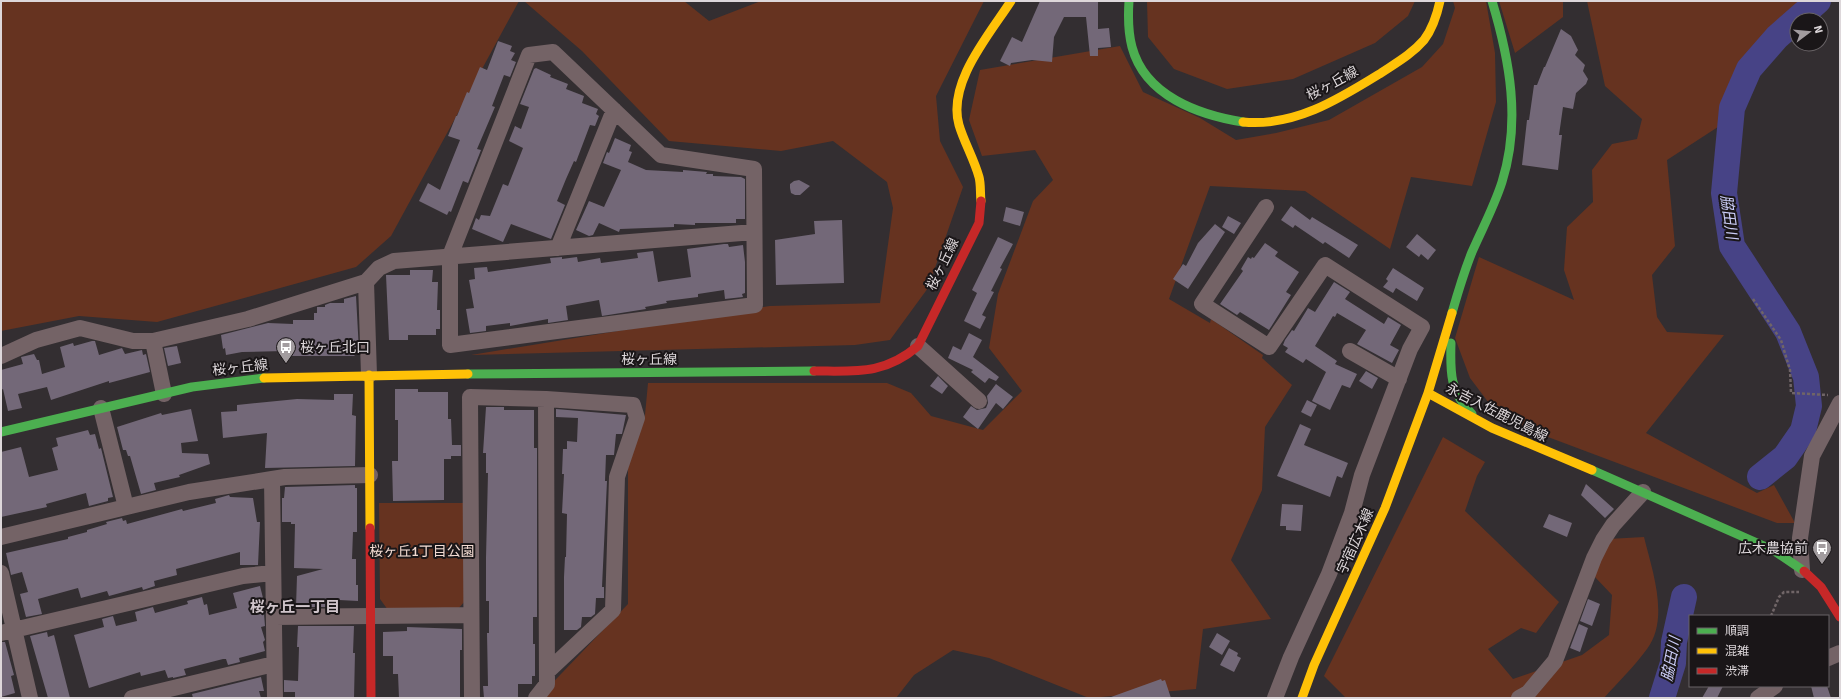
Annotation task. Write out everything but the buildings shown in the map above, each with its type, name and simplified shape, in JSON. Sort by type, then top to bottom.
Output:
[{"type":"street","name":"桜ヶ丘線","points":[[1,432],[164,394],[228,382],[266,378],[369,375],[855,371],[887,366],[904,358],[918,346],[979,223],[981,204],[979,177],[958,125],[956,110],[958,92],[966,73],[1011,1]]},
{"type":"street","name":"桜ヶ丘線","points":[[1129,1],[1129,38],[1143,73],[1156,86],[1166,94],[1185,105],[1219,118],[1261,123],[1291,118],[1318,109],[1406,58],[1419,47],[1431,31],[1440,1]]},
{"type":"street","name":"永吉入佐鹿児島線","points":[[1492,1],[1502,31],[1509,68],[1513,102],[1512,128],[1505,171],[1468,261],[1428,393],[1477,420],[1528,445],[1643,492],[1773,550],[1802,570],[1821,587],[1840,617]]},
{"type":"street","points":[[553,52],[614,110],[661,155],[754,169],[755,305],[450,345],[450,256],[529,55],[553,52]]},
{"type":"street","points":[[558,248],[614,110]]},
{"type":"street","points":[[1266,207],[1202,304],[1269,347],[1325,265],[1422,327],[1410,350],[1362,475],[1352,513],[1329,574],[1291,657],[1275,698]]},
{"type":"street","points":[[1,356],[36,340],[80,328],[133,341],[152,341],[248,318],[366,282],[379,268],[394,261],[754,232]]},
{"type":"street","points":[[366,282],[369,375],[371,698]]},
{"type":"street","points":[[1453,312],[1450,363],[1451,375],[1459,400],[1477,420]]},
{"type":"street","points":[[152,341],[164,394]]},
{"type":"street","points":[[918,346],[979,401]]},
{"type":"street","points":[[1350,351],[1399,379]]},
{"type":"street","name":"宇宿広木線","points":[[1302,698],[1314,665],[1385,508],[1428,393]]},
{"type":"street","points":[[472,698],[470,397],[546,398],[632,405],[637,418],[617,477],[613,610],[547,672]]},
{"type":"street","points":[[536,698],[547,684],[546,398]]},
{"type":"street","points":[[1802,570],[1800,538],[1812,456],[1840,403]]},
{"type":"street","points":[[101,408],[126,507]]},
{"type":"street","points":[[1,537],[225,485],[285,477],[370,475]]},
{"type":"street","points":[[272,479],[274,698]]},
{"type":"street","points":[[1519,698],[1528,693],[1555,661],[1594,558],[1603,540],[1613,525],[1643,492]]},
{"type":"street","points":[[1,573],[8,632],[30,698]]},
{"type":"street","points":[[8,632],[243,576],[273,573]]},
{"type":"street","points":[[274,617],[471,615]]},
{"type":"street","points":[[1829,658],[1840,653]]},
{"type":"street","points":[[132,698],[274,664]]},
{"type":"street","points":[[1758,698],[1774,687]]},
{"type":"path","points":[[1753,300],[1781,340],[1790,370],[1791,393],[1823,395]]},
{"type":"path","points":[[1770,615],[1779,598],[1784,592],[1800,592]]},
{"type":"green space","points":[[1,1],[519,1],[391,236],[356,267],[157,322],[79,316],[1,331]]},
{"type":"green space","points":[[524,1],[684,1],[709,21],[761,1],[984,1],[936,96],[940,141],[963,187],[928,288],[890,340],[855,345],[471,355],[770,306],[880,303],[893,208],[887,182],[833,141],[781,151],[669,141],[582,51]]},
{"type":"green space","points":[[1147,1],[1415,1],[1408,16],[1375,43],[1293,79],[1227,89],[1174,69],[1148,37]]},
{"type":"green space","points":[[1453,1],[1486,1],[1495,53],[1496,102],[1472,186],[1411,177],[1390,249],[1305,191],[1210,186],[1169,299],[1210,323],[1211,319],[1263,355],[1262,358],[1292,385],[1265,427],[1262,490],[1231,560],[1271,619],[1203,629],[1196,689],[1089,698],[989,658],[953,650],[914,675],[896,698],[538,698],[628,604],[628,465],[645,415],[648,383],[887,383],[911,393],[931,416],[983,430],[1022,391],[989,348],[998,294],[1033,201],[1053,180],[1035,150],[982,156],[969,120],[980,70],[1120,46],[1143,92],[1200,118],[1236,140],[1276,133],[1329,120],[1422,67],[1443,44],[1455,8]]},
{"type":"green space","points":[[1499,1],[1563,1],[1563,17],[1515,53]]},
{"type":"green space","points":[[1587,1],[1805,1],[1793,12],[1789,12],[1789,16],[1750,53],[1721,125],[1667,160],[1675,246],[1652,275],[1657,317],[1667,332],[1724,335],[1646,433],[1757,493],[1774,485],[1795,523],[1777,523],[1532,431],[1495,411],[1470,378],[1455,338],[1479,257],[1574,300],[1564,270],[1567,227],[1593,202],[1592,170],[1612,144],[1637,139],[1642,119],[1605,86]]},
{"type":"green space","points":[[1443,437],[1485,462],[1477,476],[1465,511],[1559,602],[1536,633],[1521,628],[1488,649],[1513,679],[1582,655],[1609,635],[1612,595],[1594,576],[1608,539],[1644,537],[1655,579],[1657,594],[1658,609],[1654,637],[1647,649],[1604,698],[1346,698],[1324,676]]},
{"type":"green space","name":"桜ヶ丘1丁目公園","points":[[379,503],[464,503],[465,601],[457,610],[388,610],[380,599]]},
{"type":"waterway","name":"脇田川","points":[[1760,477],[1785,457],[1803,431],[1809,406],[1806,377],[1788,332],[1732,246],[1724,193],[1732,108],[1749,69],[1777,37],[1818,1]]},
{"type":"waterway","name":"脇田川","points":[[1662,698],[1673,663],[1674,642],[1684,597]]},
{"type":"traffic: fast","points":[[1129,1],[1128,12],[1132,47],[1139,64],[1149,78],[1161,90],[1192,108],[1226,119],[1243,122]]},
{"type":"traffic: fast","points":[[1452,313],[1469,260],[1499,191],[1508,159],[1511,137],[1512,114],[1508,69],[1504,46],[1492,1]]},
{"type":"traffic: fast","points":[[1451,343],[1451,373],[1455,390],[1459,398],[1472,414]]},
{"type":"traffic: fast","points":[[468,374],[814,371]]},
{"type":"traffic: fast","points":[[1,432],[192,387],[264,378]]},
{"type":"traffic: fast","points":[[1592,470],[1773,550],[1804,571]]},
{"type":"traffic: slow","points":[[981,201],[979,177],[959,125],[957,109],[959,93],[964,76],[972,60],[1011,1]]},
{"type":"traffic: slow","points":[[1243,122],[1281,120],[1298,116],[1333,101],[1365,83],[1404,58],[1424,40],[1430,31],[1438,11],[1440,1]]},
{"type":"traffic: slow","points":[[1452,313],[1428,393],[1492,428],[1592,470]]},
{"type":"traffic: slow","points":[[264,378],[468,374]]},
{"type":"traffic: slow","points":[[369,375],[370,528]]},
{"type":"traffic: slow","points":[[1302,698],[1314,665],[1385,508],[1428,393]]},
{"type":"traffic: jam","points":[[814,371],[856,371],[881,367],[893,362],[918,346],[979,223],[981,201]]},
{"type":"traffic: jam","points":[[370,528],[371,698]]},
{"type":"traffic: jam","points":[[1804,571],[1821,587],[1840,617]]},
{"type":"place","name":"桜ヶ丘北口","points":[[286,364]]},
{"type":"place","name":"広木農協前","points":[[1822,565]]},
{"type":"district","name":"桜ヶ丘一丁目","points":[[295,607]]}]
